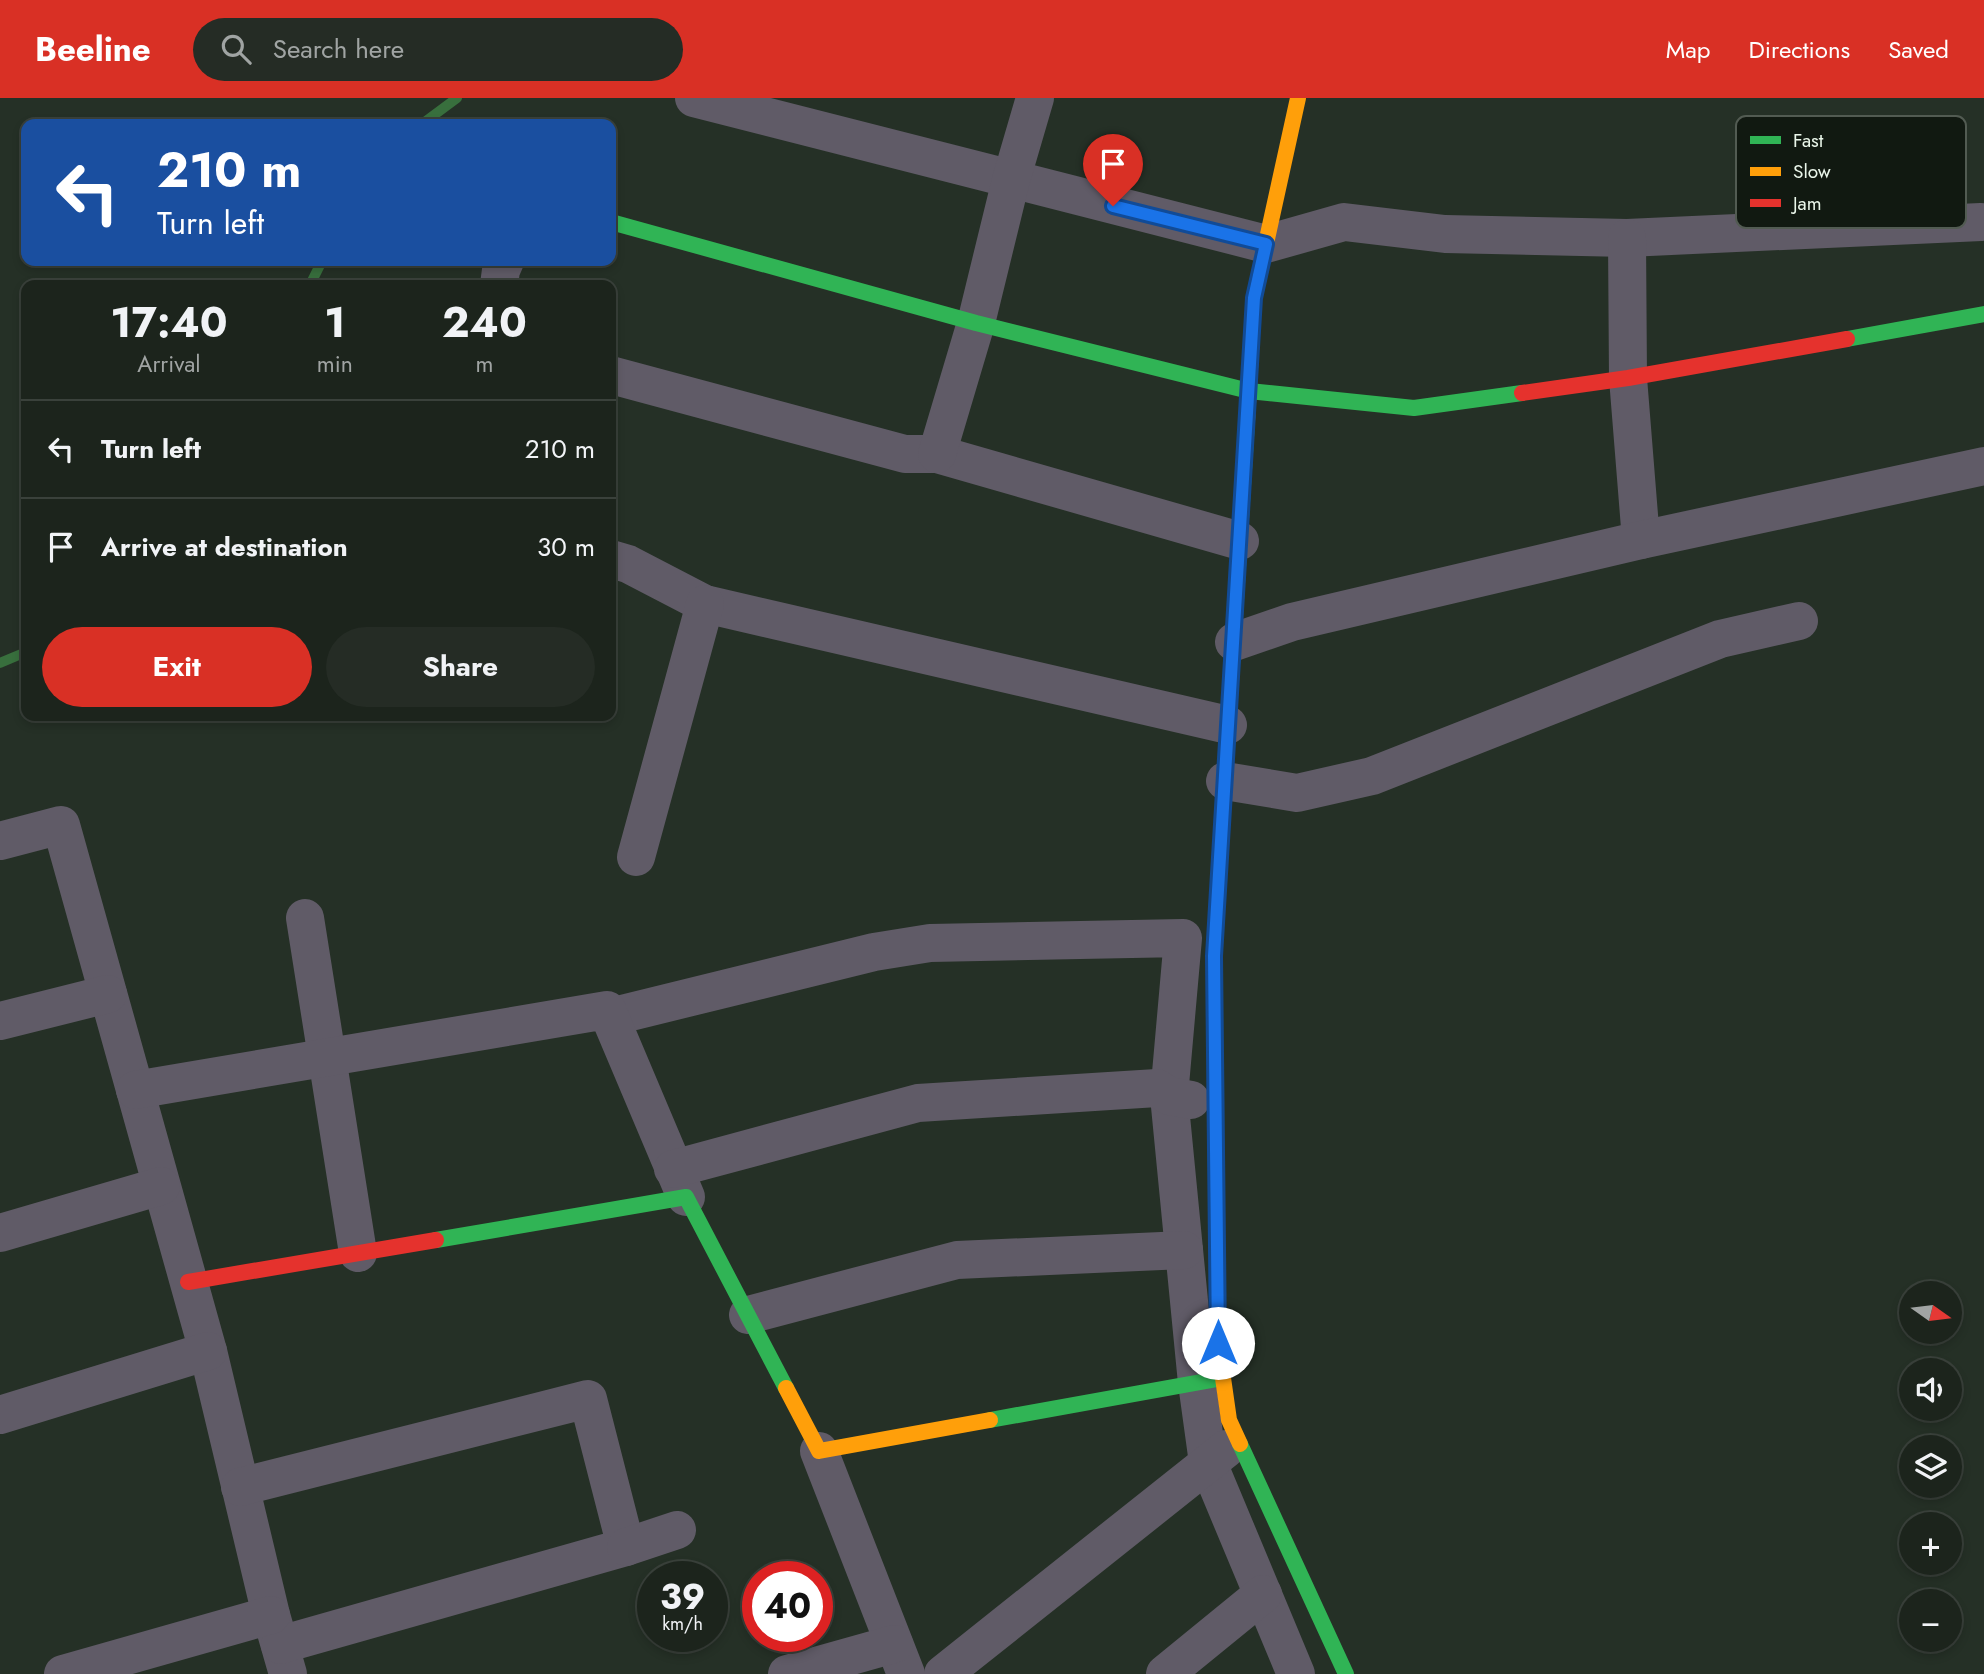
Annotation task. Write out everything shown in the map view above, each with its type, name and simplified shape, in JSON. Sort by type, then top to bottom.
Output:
[{"type":"street","points":[[694,98],[1266,244],[1344,222],[1445,234],[1628,238],[1849,228]]},
{"type":"street","points":[[937,454],[976,323],[1035,98]]},
{"type":"street","points":[[1210,1381],[1218,1343],[1214,956],[1254,298],[1298,98]]},
{"type":"street","points":[[1966,223],[1981,222]]},
{"type":"street","points":[[616,223],[976,323],[1249,391],[1413,408],[1628,378],[1984,314]]},
{"type":"street","points":[[1628,238],[1628,378],[1642,540]]},
{"type":"street","points":[[616,376],[905,454],[937,454],[1240,541]]},
{"type":"street","points":[[1234,642],[1292,622],[1642,540],[1984,466]]},
{"type":"street","points":[[616,560],[628,564],[705,604],[1228,725]]},
{"type":"street","points":[[636,857],[705,604]]},
{"type":"street","points":[[1225,781],[1297,793],[1372,776],[1720,639],[1799,621]]},
{"type":"street","points":[[0,841],[61,824],[208,1351],[279,1645]]},
{"type":"street","points":[[305,918],[358,1253]]},
{"type":"street","points":[[610,1017],[874,952],[930,943],[1183,938],[1169,1096],[1184,1250],[1223,1451],[1263,1594],[1296,1674]]},
{"type":"street","points":[[0,1021],[108,994]]},
{"type":"street","points":[[135,1090],[607,1010],[680,1183],[819,1451],[900,1659],[787,1674]]},
{"type":"street","points":[[188,1282],[358,1253],[680,1183],[918,1102],[1157,1088],[1169,1096],[1217,1105]]},
{"type":"street","points":[[0,1233],[162,1186]]},
{"type":"street","points":[[748,1315],[957,1260],[1184,1250]]},
{"type":"street","points":[[0,1415],[208,1351]]},
{"type":"street","points":[[819,1451],[1210,1381]]},
{"type":"street","points":[[240,1487],[588,1399],[626,1547]]},
{"type":"street","points":[[943,1674],[1223,1451]]},
{"type":"street","points":[[1223,1451],[1346,1674]]},
{"type":"street","points":[[64,1674],[279,1645],[626,1547],[677,1530]]},
{"type":"street","points":[[1165,1674],[1263,1594]]},
{"type":"waterway","points":[[429,119],[457,98]]},
{"type":"waterway","points":[[312,280],[320,266]]},
{"type":"waterway","points":[[0,663],[21,654]]},
{"type":"traffic: fast","points":[[616,223],[976,323],[1249,391],[1414,408],[1522,393]]},
{"type":"traffic: fast","points":[[1847,339],[1984,314]]},
{"type":"traffic: fast","points":[[1216,1176],[1214,956],[1247,421]]},
{"type":"traffic: fast","points":[[436,1240],[686,1197],[786,1388]]},
{"type":"traffic: fast","points":[[990,1420],[1223,1378]]},
{"type":"traffic: fast","points":[[1240,1444],[1346,1674]]},
{"type":"traffic: slow","points":[[1247,421],[1254,298],[1298,98]]},
{"type":"traffic: slow","points":[[1216,1176],[1218,1343],[1229,1420],[1240,1444]]},
{"type":"traffic: slow","points":[[786,1388],[819,1451],[990,1420]]},
{"type":"traffic: jam","points":[[1522,393],[1628,378],[1847,339]]},
{"type":"traffic: jam","points":[[188,1282],[436,1240]]},
{"type":"route","points":[[1113,206],[1266,244],[1254,298],[1214,956],[1219,1224],[1218,1343]]}]
